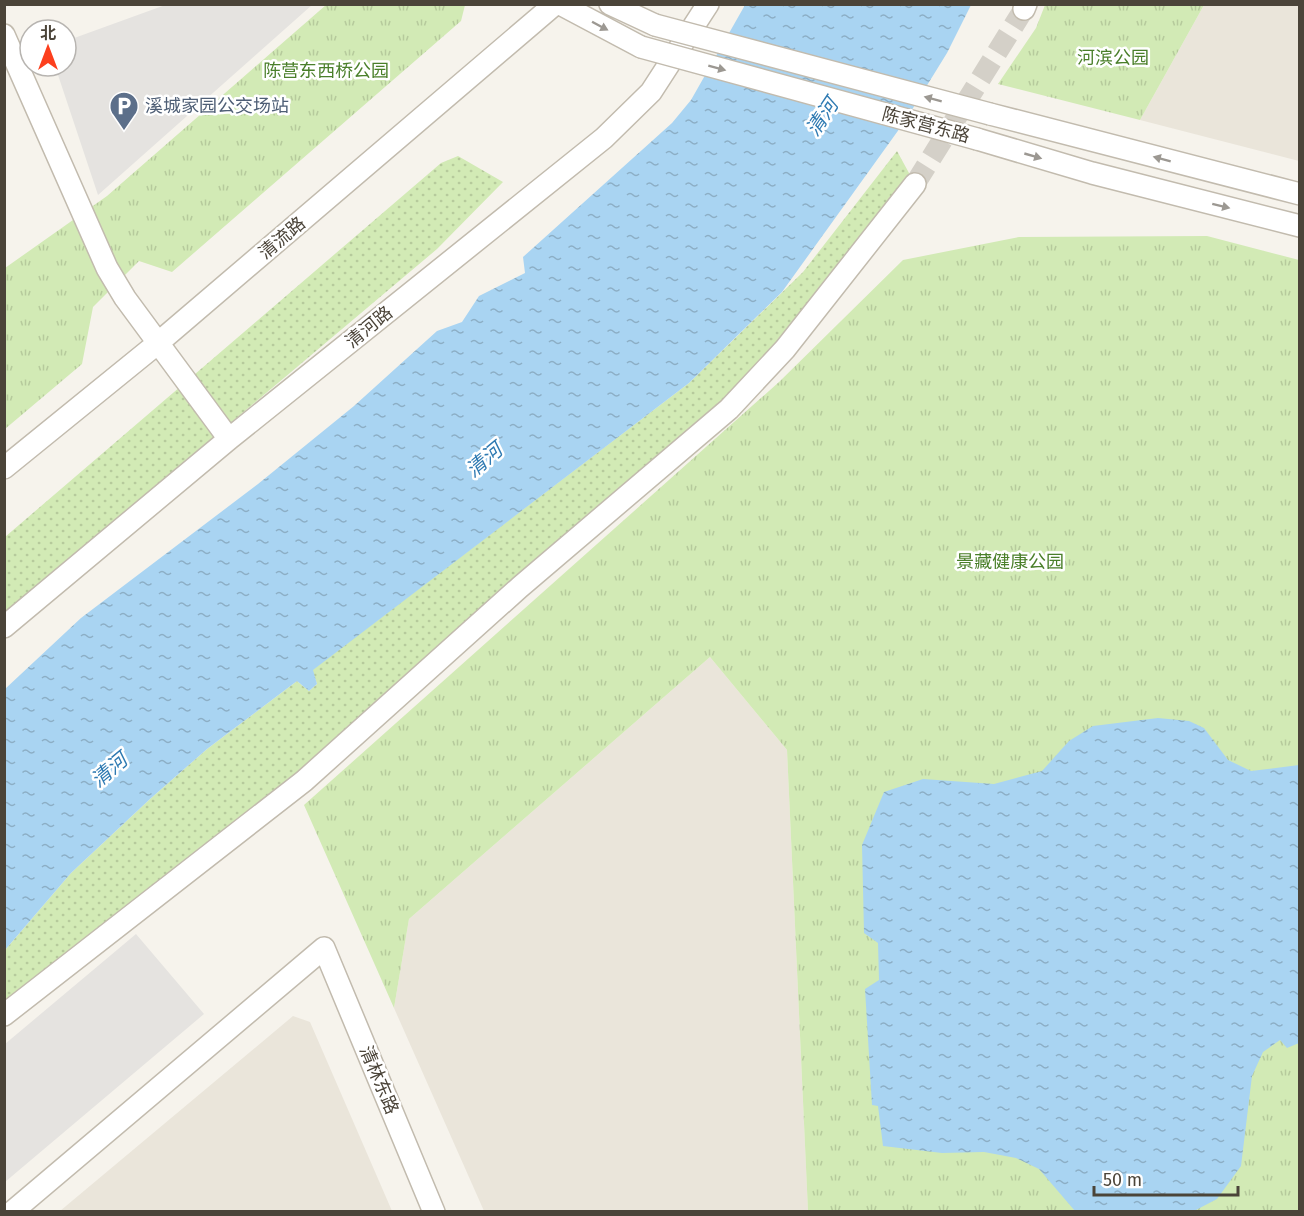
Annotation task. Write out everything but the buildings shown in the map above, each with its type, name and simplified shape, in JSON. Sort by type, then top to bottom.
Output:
[{"type":"street","name":"陈家营东路","points":[[558,4],[641,47],[977,139],[1092,173],[1299,225]]},
{"type":"street","name":"清流路","points":[[4,468],[158,343],[558,4]]},
{"type":"street","name":"陈家营东路","points":[[610,4],[655,25],[1299,195]]},
{"type":"street","name":"清河路","points":[[4,627],[230,439],[604,138],[651,92],[708,4]]},
{"type":"street","points":[[4,35],[107,268],[158,343],[230,439]]},
{"type":"street","points":[[4,1015],[304,781],[520,587],[729,409],[785,349],[915,184]]},
{"type":"street","name":"清林东路","points":[[12,1212],[324,948],[434,1212]]},
{"type":"shaded area","name":"溪城家园公交场站","points":[[168,4],[312,5],[98,195],[59,78],[78,78],[78,37]]},
{"type":"shaded area","points":[[1204,5],[1299,5],[1299,161],[1140,120]]},
{"type":"shaded area","points":[[710,657],[787,750],[808,1211],[484,1211],[394,1008],[409,919]]},
{"type":"shaded area","points":[[136,934],[204,1014],[5,1182],[5,1044]]},
{"type":"shaded area","points":[[293,1016],[310,1022],[392,1211],[60,1211]]},
{"type":"green space","name":"河滨公园","points":[[1045,4],[1204,5],[1140,120],[998,84],[1036,28]]},
{"type":"green space","name":"陈营东西桥公园","points":[[326,5],[465,5],[461,21],[172,272],[139,261],[93,307],[82,364],[5,429],[5,268],[107,196]]},
{"type":"green space","points":[[897,151],[915,184],[785,349],[304,781],[5,1015],[5,950],[71,873],[207,749],[297,681],[309,691],[317,684],[312,670],[689,383],[803,272]]},
{"type":"green space","points":[[458,156],[503,182],[437,249],[5,613],[5,537],[441,163]]},
{"type":"green space","name":"景藏健康公园","points":[[1207,236],[1299,260],[1299,1211],[808,1211],[787,750],[710,657],[409,919],[394,1008],[304,805],[779,382],[903,260],[1019,237]]},
{"type":"water","name":"清河","points":[[745,5],[971,5],[947,53],[905,121],[782,292],[689,383],[313,670],[317,684],[309,691],[297,681],[207,749],[71,873],[5,950],[5,689],[81,618],[258,484],[354,406],[437,331],[462,322],[479,296],[525,273],[523,257],[672,123],[691,100]]},
{"type":"water","points":[[1158,718],[1189,721],[1204,728],[1228,760],[1251,771],[1299,765],[1299,1043],[1287,1048],[1280,1040],[1263,1052],[1252,1076],[1241,1166],[1217,1199],[1194,1211],[1075,1211],[1039,1169],[1016,1158],[984,1152],[942,1153],[883,1146],[878,1106],[872,1105],[865,989],[879,980],[878,943],[864,933],[862,845],[884,792],[923,779],[994,784],[1042,771],[1069,741],[1093,726]]},
{"type":"tunnel","points":[[915,184],[1024,9]]},
{"type":"place","name":"溪城家园公交场站","points":[[124,132]]}]
